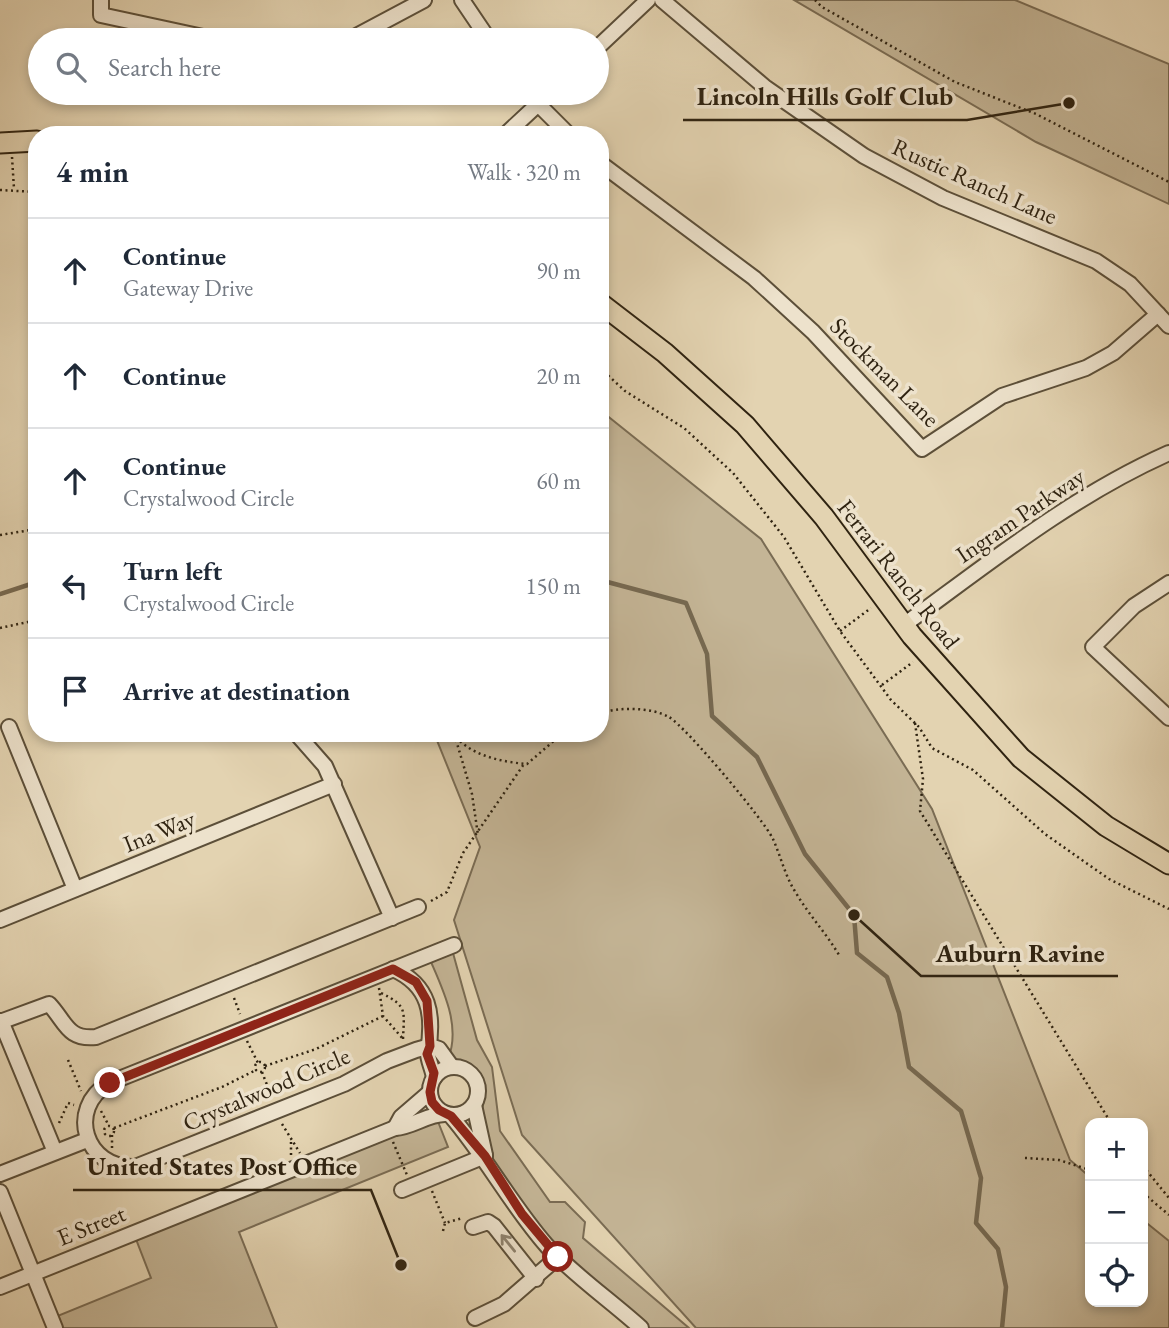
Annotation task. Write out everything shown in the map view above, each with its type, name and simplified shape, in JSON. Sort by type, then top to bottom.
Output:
[{"type":"main road","points":[[5,142],[28,141]]},
{"type":"main road","name":"Ferrari Ranch Road","points":[[609,310],[665,353],[745,425],[824,517],[926,652],[1021,758],[1106,826],[1169,864]]},
{"type":"street","points":[[101,0],[101,15],[161,28]]},
{"type":"street","points":[[372,28],[424,0]]},
{"type":"street","points":[[461,0],[481,28]]},
{"type":"street","points":[[609,37],[648,0]]},
{"type":"street","name":"Rustic Ranch Lane","points":[[662,0],[766,88],[864,156],[943,198],[1096,261],[1130,285],[1169,326]]},
{"type":"street","points":[[515,126],[536,106],[559,126]]},
{"type":"street","name":"Stockman Lane","points":[[609,170],[754,278],[813,332],[922,449],[1002,396],[1086,368],[1113,353],[1158,314]]},
{"type":"street","name":"Ingram Parkway","points":[[904,625],[1101,486],[1169,453]]},
{"type":"street","points":[[1169,583],[1134,606],[1094,647],[1169,719]]},
{"type":"street","points":[[9,727],[75,889]]},
{"type":"street","points":[[306,742],[314,749],[334,784],[391,918]]},
{"type":"street","name":"Ina Way","points":[[0,920],[334,784]]},
{"type":"street","points":[[55,1153],[1,1022],[49,1004],[71,1033],[83,1038],[96,1037],[418,907]]},
{"type":"street","points":[[0,1174],[87,1140],[85,1113],[97,1092],[110,1083],[454,945]]},
{"type":"street","points":[[393,969],[409,976],[424,992],[427,1001],[430,1046],[427,1054],[435,1107],[448,1115],[485,1156],[522,1214],[558,1257],[641,1328]]},
{"type":"street","points":[[430,1046],[439,1049],[452,1067],[464,1069],[476,1082],[478,1094],[474,1105],[464,1114],[448,1115]]},
{"type":"street","name":"Crystalwood Circle","points":[[87,1140],[97,1154],[111,1164],[127,1168],[142,1166],[344,1084],[395,1057],[430,1046]]},
{"type":"street","points":[[432,1085],[452,1067]]},
{"type":"street","name":"E Street","points":[[395,1128],[401,1117],[432,1085]]},
{"type":"street","points":[[474,1105],[485,1156]]},
{"type":"street","name":"E Street","points":[[0,1287],[395,1128],[407,1127],[436,1114],[448,1115]]},
{"type":"street","points":[[402,1190],[485,1156]]},
{"type":"street","points":[[0,1192],[55,1328]]},
{"type":"street","points":[[473,1227],[488,1222],[494,1226],[536,1279]]},
{"type":"street","points":[[475,1318],[504,1304],[536,1279],[558,1257]]},
{"type":"path","points":[[815,0],[822,7],[955,82],[1036,114],[1169,182]]},
{"type":"path","points":[[5,142],[14,189]]},
{"type":"path","points":[[0,190],[28,191]]},
{"type":"path","points":[[609,376],[625,391],[684,428],[733,473],[784,537],[840,631],[891,700],[914,721],[932,748],[973,770],[1045,835],[1109,879],[1169,909]]},
{"type":"path","points":[[0,535],[28,530]]},
{"type":"path","points":[[840,631],[884,599]]},
{"type":"path","points":[[0,628],[28,622]]},
{"type":"path","points":[[881,685],[926,652]]},
{"type":"path","points":[[609,711],[652,712],[676,722],[759,817],[772,838],[794,892],[839,955]]},
{"type":"path","points":[[914,721],[923,779],[920,811],[1108,1118]]},
{"type":"path","points":[[456,742],[472,794],[478,835]]},
{"type":"path","points":[[460,742],[465,747],[498,760],[524,764]]},
{"type":"path","points":[[435,900],[447,892],[463,853],[478,835],[524,764],[552,742]]},
{"type":"path","points":[[384,985],[379,986],[383,1016],[408,1045]]},
{"type":"path","points":[[381,993],[400,1002],[404,1009],[403,1040]]},
{"type":"path","points":[[256,1070],[257,1063],[265,1066],[327,1044],[383,1016]]},
{"type":"path","points":[[114,1128],[222,1087],[256,1070],[264,1071],[265,1066]]},
{"type":"path","points":[[1025,1158],[1059,1160],[1085,1168]]},
{"type":"path","points":[[1148,1172],[1169,1198]]},
{"type":"path","points":[[1148,1197],[1169,1214]]},
{"type":"shaded area","points":[[794,0],[1015,0],[1169,64],[1169,204],[1036,142]]},
{"type":"shaded area","points":[[609,417],[761,539],[932,809],[1070,1160],[1085,1173],[1085,1307],[1148,1307],[1148,1224],[1169,1241],[1169,1328],[696,1328],[522,1135],[454,920],[480,847],[438,742],[609,742]]},
{"type":"shaded area","points":[[453,953],[477,1040],[492,1067],[500,1131],[550,1202],[565,1202],[585,1222],[583,1238],[689,1328],[645,1328],[560,1254],[510,1191],[478,1138],[484,1097],[473,1069],[448,1059],[452,1047],[452,1022],[446,997],[431,962]]},
{"type":"shaded area","points":[[433,1109],[448,1147],[239,1232],[277,1328],[59,1328],[55,1317],[151,1278],[134,1234]]},
{"type":"waterway","points":[[609,582],[686,603],[707,654],[712,716],[757,757],[805,854],[854,915],[857,953],[887,977],[899,1013],[909,1067],[961,1111],[981,1178],[976,1223],[998,1249],[1006,1287],[1002,1328]]},
{"type":"waterway","points":[[0,594],[28,585]]},
{"type":"place","name":"Lincoln Hills Golf Club","points":[[1069,103]]},
{"type":"place","name":"Auburn Ravine","points":[[854,915]]},
{"type":"place","name":"United States Post Office","points":[[401,1265]]},
{"type":"route","points":[[110,1083],[393,969],[416,982],[427,1001],[430,1046],[427,1054],[434,1073],[430,1087],[432,1102],[458,1123],[485,1156],[535,1232],[558,1257]]}]
